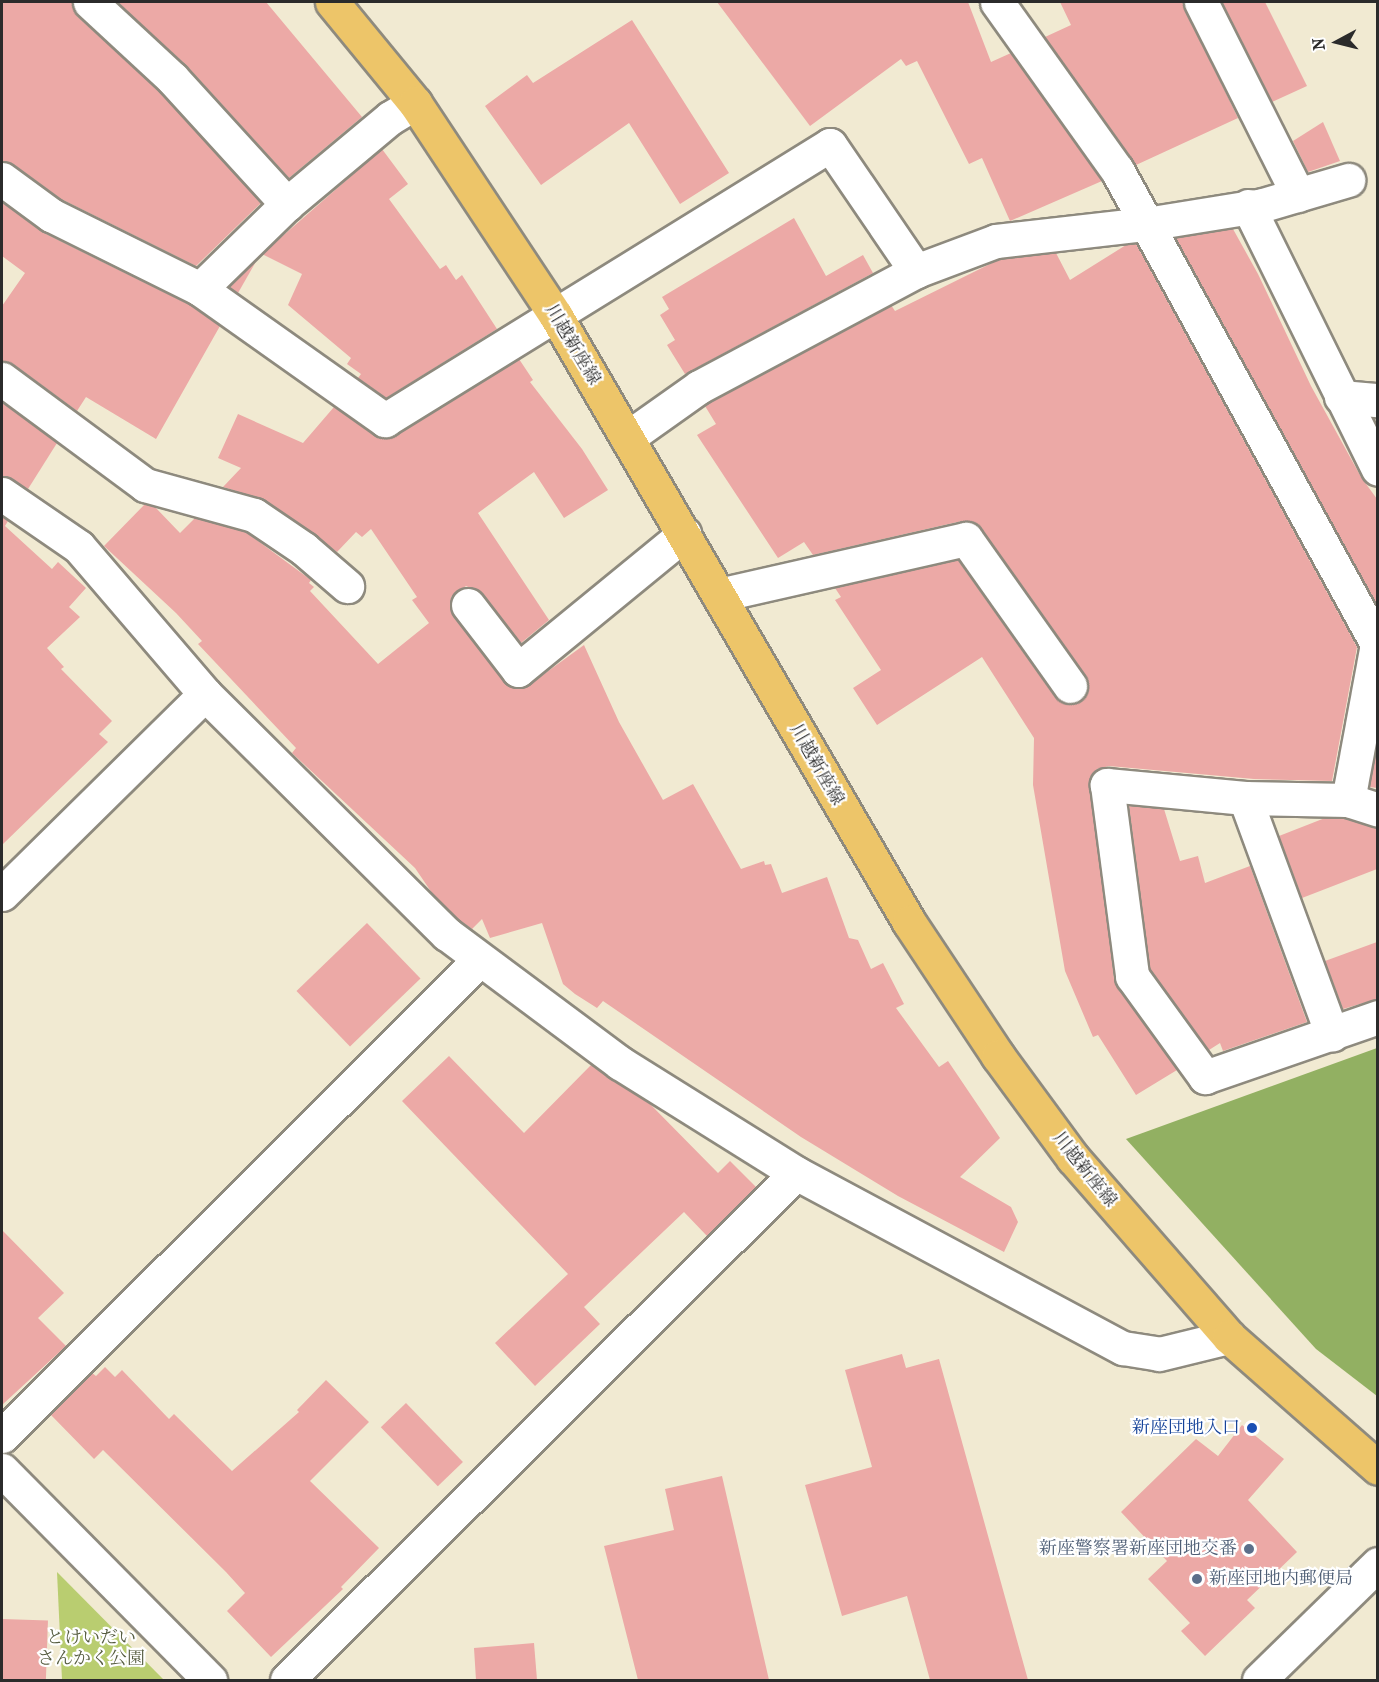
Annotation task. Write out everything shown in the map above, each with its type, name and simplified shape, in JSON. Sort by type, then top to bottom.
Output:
[{"type":"main road","name":"川越新座線","points":[[332,2],[415,103],[556,316],[903,913],[998,1056],[1073,1158],[1229,1337],[1377,1468]]},
{"type":"street","points":[[90,2],[172,78],[287,204]]},
{"type":"street","points":[[998,2],[1116,170],[1377,644],[1363,805],[1245,798],[1107,785],[1132,976],[1205,1077],[1377,1017]]},
{"type":"street","points":[[1201,2],[1298,195]]},
{"type":"street","points":[[200,289],[287,204],[390,118],[415,103]]},
{"type":"street","points":[[2,179],[51,215],[200,289],[385,420],[831,145],[916,271]]},
{"type":"street","points":[[627,438],[699,387],[916,271],[996,241],[1146,224],[1248,206],[1298,195],[1348,180]]},
{"type":"street","points":[[1248,206],[1377,469]]},
{"type":"street","points":[[2,379],[145,485],[254,515],[304,549],[347,586]]},
{"type":"street","points":[[1341,397],[1377,400]]},
{"type":"street","points":[[2,494],[79,547],[205,694],[447,934],[620,1063],[796,1173],[1123,1348],[1159,1354],[1229,1337]]},
{"type":"street","points":[[468,605],[518,670],[684,534]]},
{"type":"street","points":[[719,595],[966,539],[1070,686]]},
{"type":"street","points":[[2,894],[205,694]]},
{"type":"street","points":[[1245,798],[1332,1034]]},
{"type":"street","points":[[2,1436],[480,959]]},
{"type":"street","points":[[287,1680],[796,1173]]},
{"type":"street","points":[[2,1470],[210,1680]]},
{"type":"street","points":[[1259,1680],[1377,1564]]},
{"type":"green space","points":[[1378,1048],[1377,1396],[1316,1349],[1126,1139]]},
{"type":"green space","name":"とけいだい さんかく公園","points":[[57,1572],[164,1680],[62,1680]]},
{"type":"building","points":[[2,2],[72,2],[77,16],[159,91],[261,203],[196,266],[61,199],[13,164],[2,161]]},
{"type":"building","points":[[117,2],[266,2],[362,117],[289,178],[186,65]]},
{"type":"building","points":[[717,2],[968,2],[991,62],[1011,53],[1102,181],[1010,221],[982,158],[969,164],[917,61],[906,66],[901,59],[810,126]]},
{"type":"building","points":[[1060,2],[1182,2],[1238,118],[1136,165],[1045,37],[1071,25]]},
{"type":"building","points":[[1222,2],[1265,2],[1307,86],[1272,102]]},
{"type":"building","points":[[632,20],[729,173],[680,204],[629,123],[541,185],[485,106],[527,75],[533,83]]},
{"type":"building","points":[[1323,122],[1340,161],[1308,172],[1293,141]]},
{"type":"building","points":[[382,149],[408,184],[389,199],[440,269],[446,265],[456,280],[462,275],[497,329],[386,398],[358,378],[361,374],[347,364],[351,358],[288,305],[302,274],[262,254]]},
{"type":"building","points":[[2,202],[42,232],[190,305],[220,326],[156,439],[86,397],[77,411],[13,364],[2,361],[2,306],[25,273],[2,256]]},
{"type":"building","points":[[794,218],[826,276],[863,255],[873,273],[685,374],[667,345],[675,340],[660,315],[669,309],[662,297]]},
{"type":"building","points":[[1233,229],[1258,274],[1311,386],[1361,477],[1377,499],[1377,606],[1176,238]]},
{"type":"building","points":[[1136,244],[1357,647],[1332,781],[1254,779],[1109,766],[1097,769],[1090,777],[1114,979],[1177,1070],[1136,1095],[1098,1035],[1093,1037],[1065,971],[1033,785],[1034,738],[982,657],[877,725],[853,688],[881,670],[835,600],[841,597],[835,588],[958,560],[1055,697],[1071,705],[1081,701],[1089,685],[1085,675],[973,522],[962,521],[813,555],[804,542],[778,558],[697,435],[716,424],[705,406],[709,403],[891,305],[895,311],[1000,259],[1056,253],[1070,280],[1126,245]]},
{"type":"building","points":[[258,258],[238,293],[229,287]]},
{"type":"building","points":[[519,359],[533,380],[530,382],[582,449],[608,490],[564,518],[534,472],[478,513],[549,620],[521,643],[483,594],[466,586],[451,597],[453,616],[512,688],[529,685],[584,645],[619,722],[663,800],[693,784],[741,869],[764,861],[765,865],[771,864],[782,893],[827,877],[849,938],[858,940],[871,969],[883,963],[904,1004],[896,1008],[939,1067],[948,1061],[1000,1138],[960,1177],[1011,1207],[1018,1222],[1004,1252],[898,1196],[801,1137],[603,1001],[597,1008],[575,994],[563,984],[542,923],[490,938],[482,919],[472,929],[459,920],[432,893],[415,868],[292,753],[296,748],[198,644],[202,641],[176,613],[104,546],[145,504],[155,507],[180,533],[195,518],[246,532],[311,580],[309,583],[314,587],[310,591],[378,664],[429,623],[412,600],[417,597],[371,529],[362,537],[356,532],[337,552],[265,500],[223,487],[241,468],[218,458],[238,414],[303,443],[334,407],[385,439]]},
{"type":"building","points":[[2,402],[57,443],[28,489],[2,476]]},
{"type":"building","points":[[2,516],[8,521],[5,526],[52,569],[58,562],[86,588],[69,607],[80,617],[47,648],[64,667],[61,669],[112,721],[99,734],[108,742],[2,845]]},
{"type":"building","points":[[1377,744],[1377,788],[1369,787]]},
{"type":"building","points":[[1129,806],[1164,809],[1180,861],[1198,856],[1205,883],[1250,866],[1307,1022],[1223,1051],[1220,1043],[1209,1050],[1150,969]]},
{"type":"building","points":[[1325,818],[1345,819],[1377,828],[1377,869],[1302,898],[1279,836]]},
{"type":"building","points":[[367,923],[420,978],[350,1046],[297,991]]},
{"type":"building","points":[[1377,942],[1377,999],[1343,1009],[1325,961]]},
{"type":"building","points":[[449,1056],[524,1133],[591,1065],[650,1104],[718,1173],[730,1161],[756,1187],[707,1236],[684,1212],[584,1307],[600,1324],[535,1386],[495,1343],[568,1274],[402,1101]]},
{"type":"building","points":[[2,1230],[64,1293],[38,1318],[66,1346],[2,1405]]},
{"type":"building","points":[[902,1354],[906,1368],[939,1359],[1028,1680],[930,1680],[907,1596],[842,1616],[805,1485],[872,1467],[845,1370]]},
{"type":"building","points":[[105,1367],[115,1377],[122,1370],[169,1419],[174,1414],[232,1471],[299,1412],[297,1410],[326,1380],[369,1422],[310,1481],[379,1548],[341,1587],[343,1589],[271,1657],[227,1611],[245,1593],[226,1572],[103,1450],[94,1459],[50,1414],[92,1373],[96,1376]]},
{"type":"building","points":[[406,1403],[463,1462],[438,1486],[381,1427]]},
{"type":"building","points":[[1242,1425],[1284,1459],[1248,1500],[1297,1552],[1247,1600],[1255,1608],[1205,1656],[1181,1631],[1190,1623],[1148,1579],[1167,1561],[1121,1512],[1196,1439],[1218,1456]]},
{"type":"building","points":[[722,1476],[769,1680],[638,1680],[604,1546],[674,1530],[665,1489]]},
{"type":"building","points":[[2,1619],[48,1621],[46,1680],[2,1680]]},
{"type":"building","points":[[534,1643],[537,1680],[476,1680],[474,1648]]},
{"type":"place","name":"新座団地入口","points":[[1252,1428]]},
{"type":"place","name":"新座警察署新座団地交番","points":[[1249,1549]]},
{"type":"place","name":"新座団地内郵便局","points":[[1197,1579]]}]
